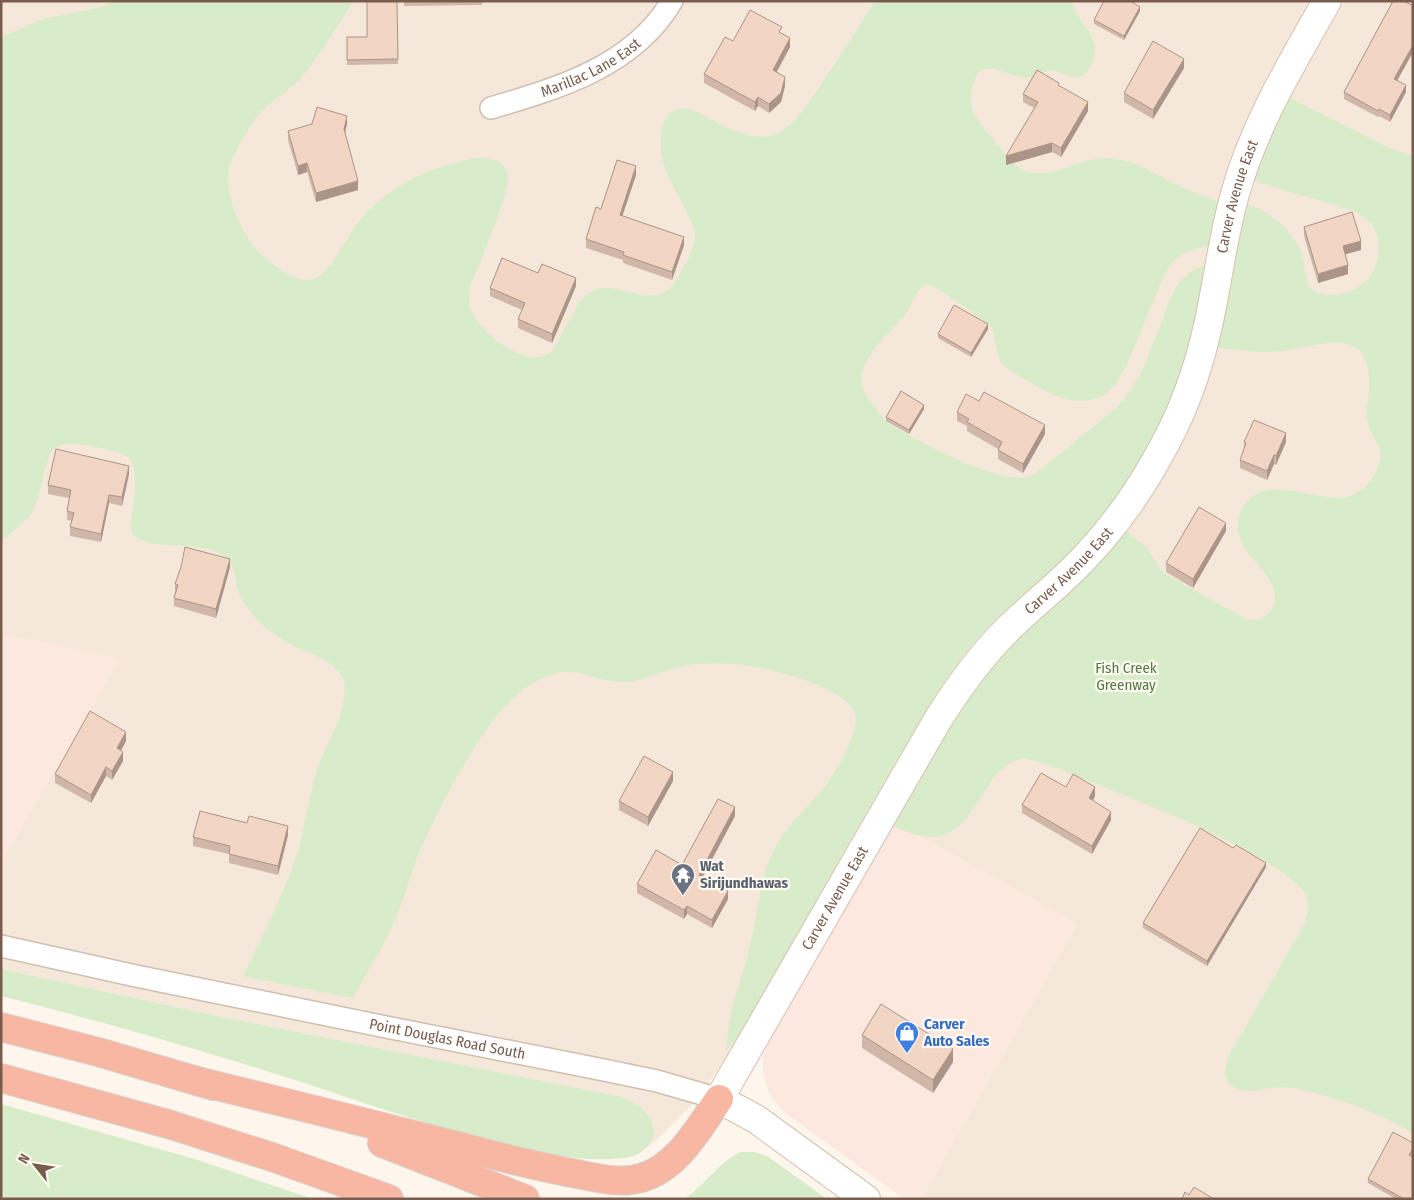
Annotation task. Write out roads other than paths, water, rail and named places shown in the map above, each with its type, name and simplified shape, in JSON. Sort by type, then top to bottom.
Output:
[{"type":"highway","points":[[1,1027],[98,1052],[197,1081],[336,1126],[525,1199]]},
{"type":"highway","points":[[1,1078],[168,1124],[272,1157],[389,1199]]},
{"type":"highway","points":[[197,1081],[513,1161],[575,1174],[617,1180],[642,1178],[668,1163],[689,1141],[719,1099]]},
{"type":"street","name":"Marillac Lane East","points":[[492,108],[566,84],[599,69],[629,49],[646,34],[659,20],[672,1]]},
{"type":"street","name":"Carver Avenue East","points":[[719,1099],[951,699],[972,669],[1000,638],[1076,567],[1107,533],[1131,502],[1166,443],[1182,409],[1198,366],[1213,302],[1225,233],[1235,192],[1246,160],[1263,119],[1327,1]]},
{"type":"street","name":"Point Douglas Road South","points":[[1,946],[136,976],[609,1071],[679,1087],[719,1099],[756,1119],[866,1199]]},
{"type":"place","name":"Wat Sirijundhawas","points":[[683,896]]},
{"type":"place","name":"Carver Auto Sales","points":[[907,1054]]},
{"type":"park label","name":"Fish Creek Greenway","points":[[1126,676]]}]
